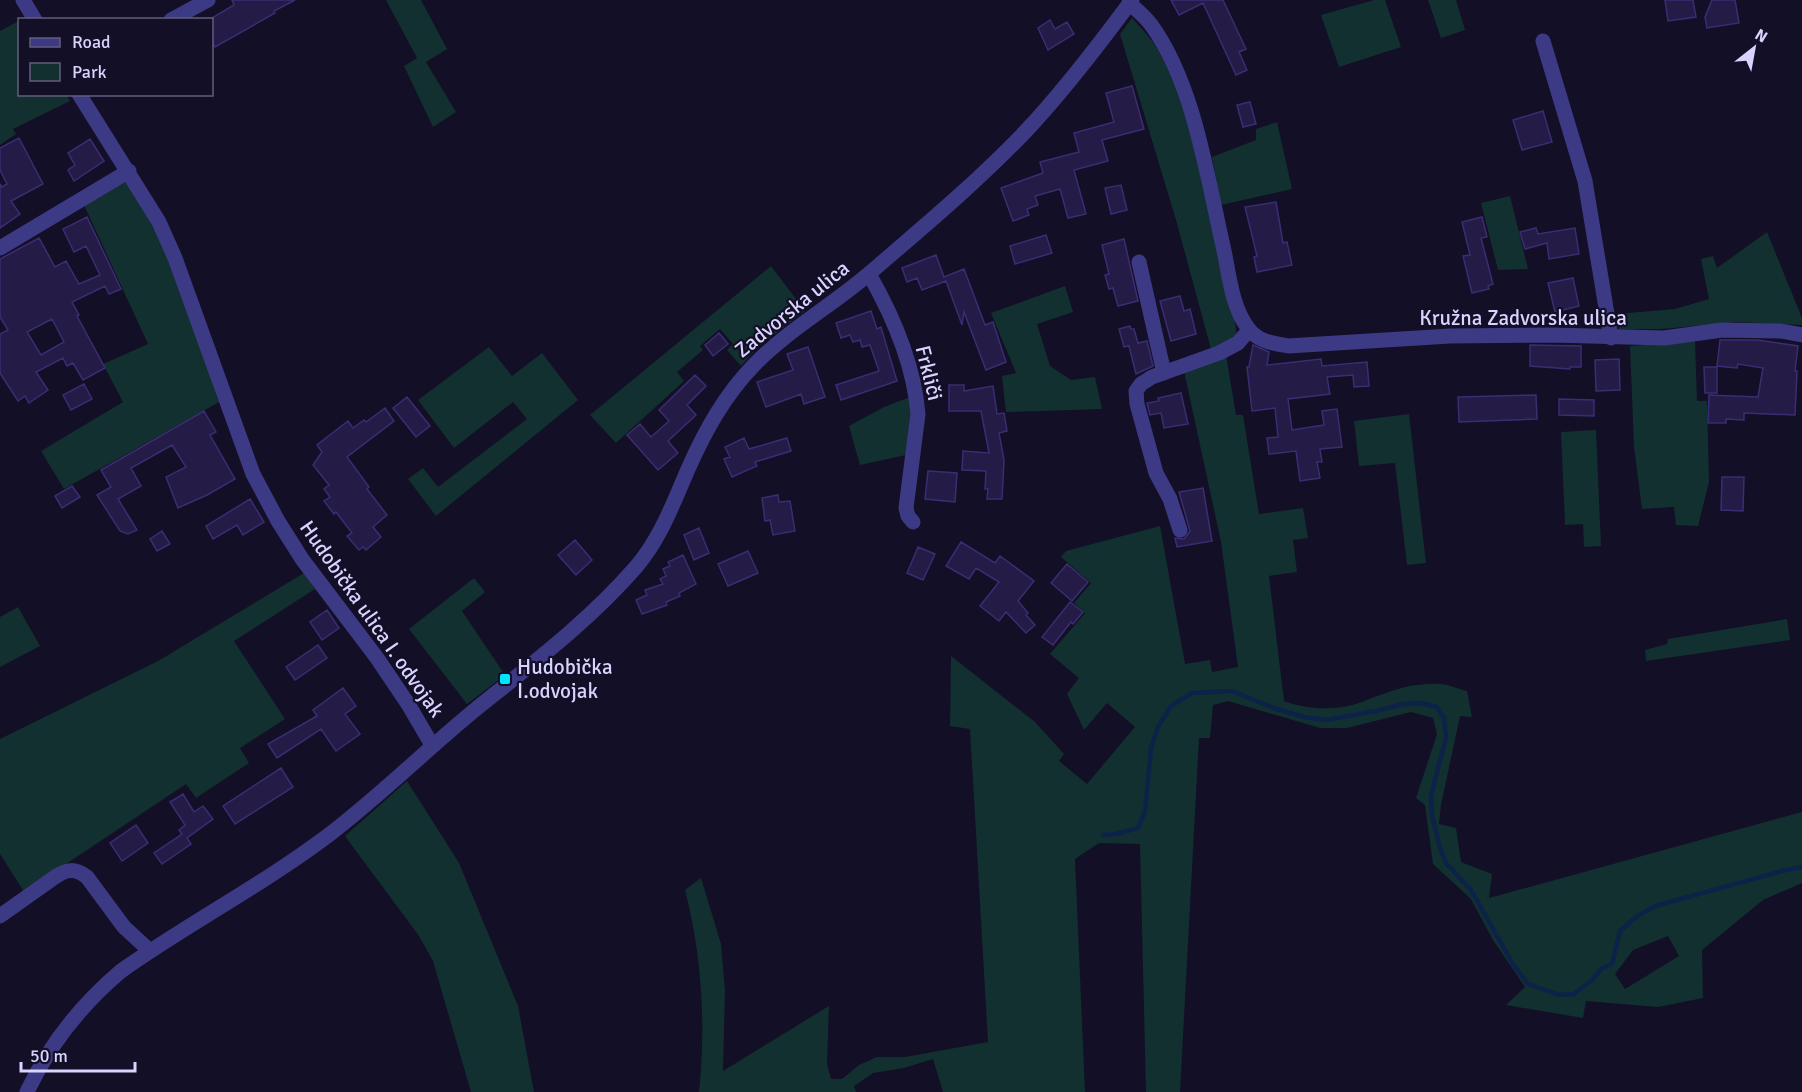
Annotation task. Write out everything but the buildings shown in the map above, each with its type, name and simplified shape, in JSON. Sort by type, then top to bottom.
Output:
[{"type":"street","points":[[23,0],[34,18]]},
{"type":"street","points":[[175,18],[207,0]]},
{"type":"street","points":[[1130,1],[1150,23],[1161,40],[1185,93],[1205,165],[1234,296],[1241,317],[1249,330],[1238,344],[1152,377],[1141,384],[1136,391],[1137,404],[1156,473],[1170,499],[1180,530]]},
{"type":"street","name":"Zadvorska ulica","points":[[432,745],[585,621],[613,592],[652,545],[666,520],[707,430],[725,398],[769,350],[869,274],[988,169],[1026,131],[1096,48],[1130,1]]},
{"type":"street","points":[[1543,41],[1586,181],[1611,338]]},
{"type":"street","name":"Hudobička ulica I. odvojak","points":[[27,1092],[43,1062],[79,1011],[98,990],[150,951],[329,835],[432,745],[413,711],[383,667],[302,559],[252,474],[175,258],[159,222],[80,96]]},
{"type":"street","points":[[0,248],[129,171]]},
{"type":"street","points":[[1138,262],[1164,373]]},
{"type":"street","name":"Frkliči","points":[[869,274],[893,320],[912,377],[917,401],[918,414],[906,508],[913,522]]},
{"type":"street","name":"Kružna Zadvorska ulica","points":[[1249,330],[1267,342],[1288,346],[1450,336],[1553,335],[1664,338],[1722,330],[1781,331],[1801,335]]},
{"type":"street","points":[[0,916],[63,872],[80,872],[87,877],[124,927],[150,951]]},
{"type":"green space","points":[[386,0],[421,0],[447,49],[426,62],[456,112],[433,127],[404,66],[417,58]]},
{"type":"green space","points":[[1374,0],[1385,0],[1401,47],[1339,67],[1321,15]]},
{"type":"green space","points":[[1428,0],[1456,0],[1465,30],[1441,38]]},
{"type":"green space","points":[[1132,18],[1158,50],[1171,76],[1198,164],[1223,283],[1236,330],[1236,336],[1211,349],[1176,220],[1120,34]]},
{"type":"green space","points":[[18,22],[18,96],[67,96],[70,101],[13,129],[16,134],[0,145],[0,31]]},
{"type":"green space","points":[[1277,122],[1292,189],[1221,205],[1212,157],[1256,140],[1256,129]]},
{"type":"green space","points":[[123,182],[136,194],[164,247],[219,402],[64,489],[41,451],[123,402],[103,364],[148,344],[84,205]]},
{"type":"green space","points":[[1510,196],[1528,269],[1498,270],[1481,203]]},
{"type":"green space","points":[[1767,232],[1802,318],[1802,325],[1736,322],[1662,329],[1619,329],[1616,314],[1675,309],[1709,299],[1701,259],[1713,256],[1717,268]]},
{"type":"green space","points":[[771,266],[805,311],[757,348],[741,366],[727,350],[733,344],[720,329],[700,346],[703,350],[677,372],[684,381],[616,443],[590,415]]},
{"type":"green space","points":[[1065,286],[1073,312],[1037,324],[1050,366],[1071,380],[1095,377],[1102,409],[1006,412],[1002,376],[1016,373],[991,313]]},
{"type":"green space","points":[[1695,341],[1697,401],[1707,401],[1709,482],[1698,526],[1676,525],[1674,507],[1642,509],[1634,447],[1630,346]]},
{"type":"green space","points":[[489,347],[512,376],[542,353],[578,400],[436,516],[408,479],[423,468],[438,487],[527,419],[513,402],[454,448],[418,400]]},
{"type":"green space","points":[[1226,355],[1236,415],[1243,415],[1259,514],[1303,508],[1308,538],[1293,540],[1297,572],[1269,576],[1284,701],[1313,708],[1333,708],[1352,705],[1410,686],[1443,684],[1467,691],[1472,717],[1460,716],[1439,824],[1456,828],[1461,862],[1492,874],[1489,898],[1802,812],[1802,883],[1763,900],[1702,950],[1703,998],[1658,1007],[1586,1001],[1583,1018],[1506,1005],[1525,987],[1493,940],[1471,899],[1433,864],[1425,805],[1416,798],[1437,734],[1433,718],[1411,712],[1347,728],[1320,728],[1228,701],[1213,705],[1210,738],[1199,738],[1180,1092],[1146,1092],[1140,844],[1099,843],[1075,859],[1085,1092],[943,1092],[933,1059],[904,1068],[873,1073],[854,1086],[856,1092],[699,1092],[702,1041],[701,990],[691,915],[685,890],[701,878],[721,944],[725,991],[723,1071],[829,1006],[827,1064],[831,1079],[842,1079],[859,1065],[877,1057],[905,1057],[988,1042],[970,729],[950,726],[951,656],[1035,722],[1064,754],[1059,761],[1087,784],[1135,727],[1107,703],[1084,730],[1067,694],[1079,678],[1050,654],[1085,613],[1074,603],[1091,583],[1061,557],[1066,551],[1160,526],[1185,664],[1210,660],[1212,672],[1238,667],[1221,542],[1184,371]],"holes":[[[1668,936],[1679,956],[1625,989],[1615,974],[1633,950]]]},
{"type":"green space","points":[[910,397],[912,410],[906,455],[860,465],[849,426],[884,407]]},
{"type":"green space","points":[[1409,414],[1426,563],[1407,565],[1395,463],[1359,466],[1354,421]]},
{"type":"green space","points":[[1596,430],[1601,546],[1584,547],[1583,524],[1565,525],[1561,432]]},
{"type":"green space","points":[[304,573],[315,589],[234,641],[285,719],[240,748],[249,763],[196,798],[186,784],[24,892],[0,854],[0,739],[158,661]]},
{"type":"green space","points":[[474,578],[485,592],[462,611],[505,675],[467,704],[409,629]]},
{"type":"green space","points":[[18,607],[40,646],[0,667],[0,617]]},
{"type":"green space","points":[[1787,619],[1790,640],[1646,661],[1645,650],[1667,644],[1668,639]]},
{"type":"green space","points":[[407,781],[459,863],[518,1006],[534,1092],[471,1092],[433,961],[419,936],[345,836]]},
{"type":"waterway","points":[[1104,835],[1138,828],[1145,811],[1151,748],[1158,727],[1171,706],[1192,693],[1232,691],[1274,708],[1304,717],[1326,720],[1404,704],[1421,703],[1437,707],[1444,718],[1446,738],[1431,795],[1432,816],[1446,863],[1471,890],[1513,964],[1528,984],[1559,995],[1574,994],[1592,980],[1602,968],[1612,964],[1620,931],[1636,917],[1655,906],[1802,867]]},
{"type":"place","name":"Hudobička I.odvojak","points":[[505,679]]}]
